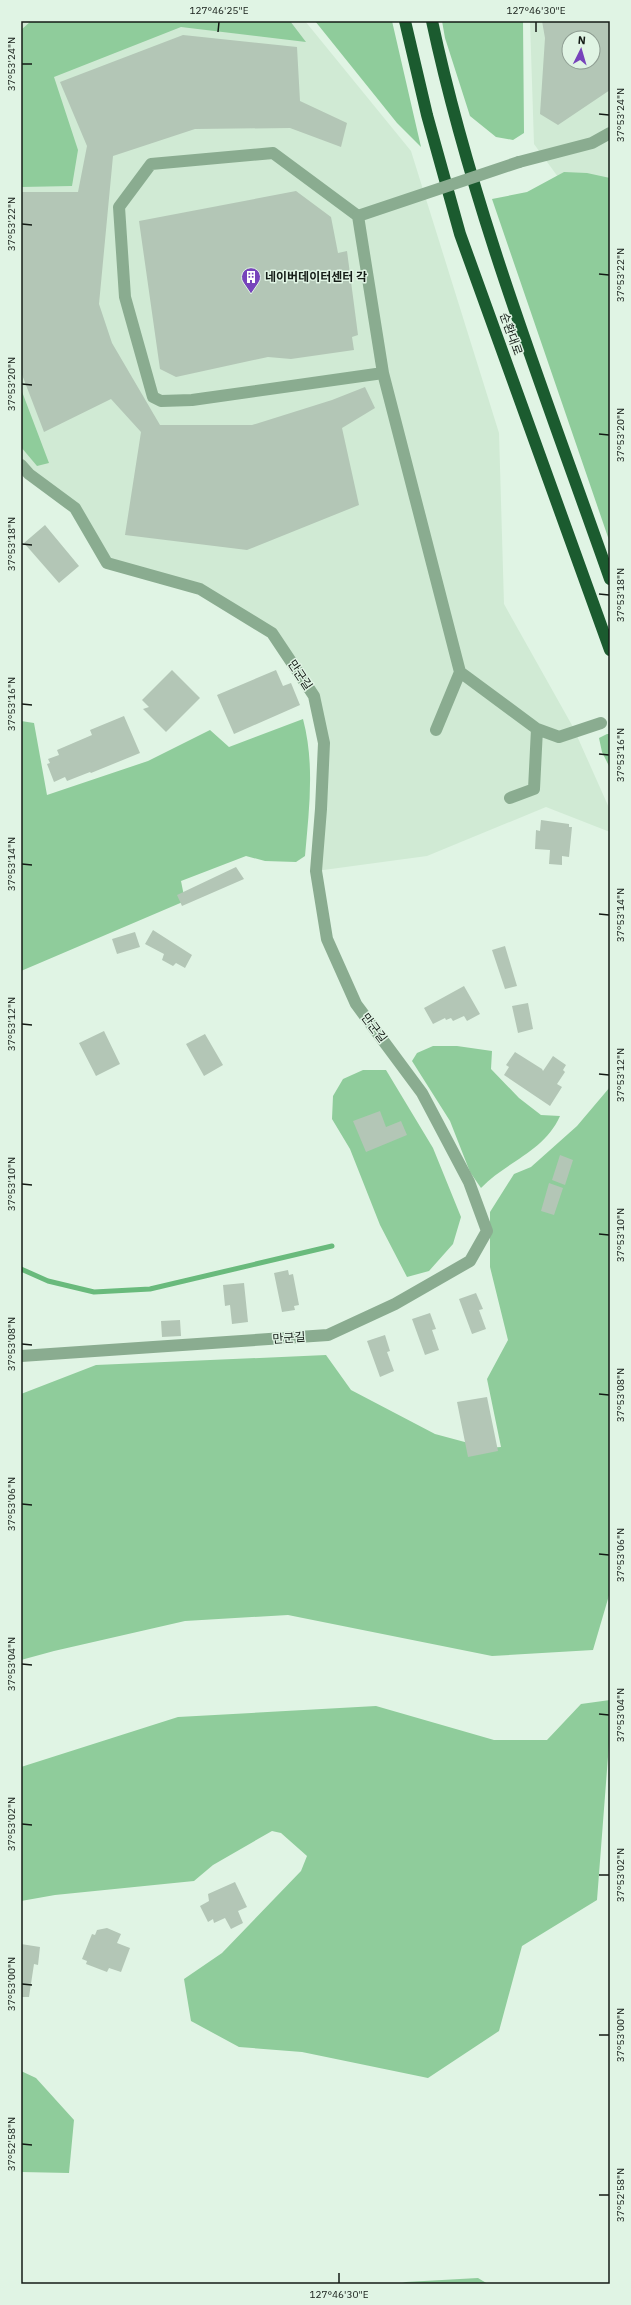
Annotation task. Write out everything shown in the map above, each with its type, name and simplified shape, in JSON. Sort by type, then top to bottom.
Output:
[{"type":"highway","name":"순환대로","points":[[405,21],[427,116],[460,234],[610,650]]},
{"type":"highway","name":"순환대로","points":[[432,21],[447,89],[486,226],[610,578]]},
{"type":"street","points":[[358,216],[519,162],[592,143],[610,133]]},
{"type":"street","points":[[383,373],[192,400],[161,401],[153,396],[125,297],[119,207],[151,164],[273,153],[358,216],[383,373],[460,672],[436,730]]},
{"type":"street","name":"만군길","points":[[21,465],[29,474],[75,508],[107,563],[200,589],[272,633],[314,696],[324,743],[322,808],[316,871],[327,939],[356,1004],[422,1093],[469,1182],[487,1231],[470,1261],[396,1304],[328,1335],[21,1356]]},
{"type":"street","points":[[460,672],[537,729],[559,737],[601,723]]},
{"type":"street","points":[[510,798],[534,788],[537,729]]},
{"type":"shaded area","points":[[21,21],[305,21],[411,151],[499,433],[504,604],[573,727],[610,810],[610,832],[546,807],[427,856],[316,871],[324,743],[314,696],[272,633],[200,589],[107,563],[75,508],[21,465]]},
{"type":"shaded area","points":[[530,21],[610,21],[610,232],[601,236],[534,144]]},
{"type":"green space","points":[[31,21],[290,21],[306,42],[181,27],[54,77],[78,150],[72,186],[21,187],[21,30]]},
{"type":"green space","points":[[315,21],[392,21],[421,147],[397,123]]},
{"type":"green space","points":[[442,21],[523,21],[524,133],[513,140],[496,137],[470,116],[445,38]]},
{"type":"green space","points":[[564,172],[587,173],[610,178],[610,543],[492,199],[527,192]]},
{"type":"green space","points":[[21,389],[49,463],[37,466],[21,447]]},
{"type":"green space","points":[[303,719],[307,736],[310,770],[305,856],[296,862],[265,861],[246,856],[181,881],[185,901],[21,971],[21,721],[34,723],[47,795],[148,761],[210,730],[229,747]]},
{"type":"green space","points":[[610,734],[610,768],[602,752],[599,738]]},
{"type":"green space","points":[[433,1046],[457,1046],[492,1051],[491,1069],[519,1098],[541,1115],[560,1116],[545,1139],[502,1170],[481,1188],[470,1172],[450,1121],[412,1061],[417,1053]]},
{"type":"green space","points":[[363,1070],[386,1070],[433,1148],[461,1217],[453,1244],[429,1271],[407,1277],[380,1225],[350,1149],[332,1119],[333,1096],[343,1079]]},
{"type":"green space","points":[[610,1087],[610,1592],[593,1650],[492,1656],[288,1615],[185,1621],[21,1660],[21,1394],[96,1365],[326,1355],[351,1390],[435,1434],[487,1448],[501,1447],[487,1379],[508,1340],[490,1267],[490,1212],[514,1174],[531,1167],[577,1126]]},
{"type":"green space","points":[[610,1700],[610,1731],[597,1900],[522,1946],[499,2031],[428,2078],[302,2052],[239,2047],[191,2021],[184,1979],[222,1953],[301,1871],[307,1856],[281,1833],[272,1831],[213,1865],[194,1881],[55,1895],[21,1901],[21,1767],[178,1717],[376,1706],[494,1740],[547,1740],[581,1704]]},
{"type":"green space","points":[[21,2071],[36,2078],[74,2120],[69,2173],[21,2172]]},
{"type":"green space","points":[[478,2278],[488,2284],[398,2284],[406,2282]]},
{"type":"building","points":[[542,21],[610,21],[610,90],[558,125],[540,114],[545,38]]},
{"type":"building","points":[[183,35],[297,47],[300,101],[347,123],[341,147],[290,128],[195,129],[113,156],[99,304],[112,343],[160,425],[252,425],[332,400],[365,387],[375,408],[342,428],[359,505],[247,550],[125,535],[141,432],[111,399],[44,432],[21,372],[21,192],[78,192],[87,146],[60,82]]},
{"type":"building","name":"네이버데이터센터 각","points":[[296,191],[331,217],[338,253],[347,251],[358,335],[352,337],[354,350],[291,359],[268,357],[176,377],[160,369],[139,221]]},
{"type":"building","points":[[45,525],[79,566],[59,583],[24,543]]},
{"type":"building","points":[[172,670],[200,698],[166,732],[143,709],[149,707],[142,700]]},
{"type":"building","points":[[276,670],[283,686],[291,683],[300,705],[234,734],[217,695]]},
{"type":"building","points":[[124,716],[140,753],[91,773],[90,772],[67,781],[65,777],[54,782],[47,764],[50,763],[48,759],[59,755],[57,750],[92,735],[90,730]]},
{"type":"building","points":[[541,820],[569,824],[569,827],[572,827],[569,857],[562,856],[562,865],[549,864],[550,850],[535,849],[536,830],[540,831]]},
{"type":"building","points":[[236,867],[244,879],[182,906],[177,895]]},
{"type":"building","points":[[153,930],[192,955],[185,968],[176,963],[173,966],[162,960],[164,954],[145,944]]},
{"type":"building","points":[[135,932],[140,947],[117,954],[112,939]]},
{"type":"building","points":[[505,946],[517,986],[505,989],[492,950]]},
{"type":"building","points":[[464,986],[480,1014],[467,1021],[464,1016],[453,1021],[451,1018],[446,1020],[445,1018],[433,1024],[424,1008]]},
{"type":"building","points":[[528,1003],[533,1029],[518,1033],[512,1006]]},
{"type":"building","points":[[104,1031],[120,1064],[96,1076],[79,1043]]},
{"type":"building","points":[[205,1034],[223,1065],[204,1076],[186,1044]]},
{"type":"building","points":[[515,1052],[543,1071],[553,1056],[566,1065],[563,1070],[565,1072],[557,1084],[562,1087],[550,1106],[504,1075],[509,1067],[506,1065]]},
{"type":"building","points":[[380,1111],[386,1127],[401,1121],[407,1135],[366,1152],[353,1121]]},
{"type":"building","points":[[560,1155],[573,1160],[565,1185],[552,1180]]},
{"type":"building","points":[[549,1183],[563,1188],[554,1215],[541,1211]]},
{"type":"building","points":[[288,1270],[289,1275],[293,1274],[299,1305],[294,1306],[295,1310],[282,1312],[274,1273]]},
{"type":"building","points":[[244,1283],[248,1322],[232,1324],[230,1305],[225,1306],[223,1285]]},
{"type":"building","points":[[476,1293],[483,1309],[479,1310],[486,1329],[472,1334],[459,1299]]},
{"type":"building","points":[[430,1313],[436,1329],[432,1330],[439,1350],[425,1355],[412,1319]]},
{"type":"building","points":[[180,1320],[181,1336],[162,1337],[161,1321]]},
{"type":"building","points":[[385,1335],[390,1351],[387,1352],[394,1371],[380,1377],[367,1341]]},
{"type":"building","points":[[487,1397],[498,1451],[468,1457],[457,1402]]},
{"type":"building","points":[[235,1882],[247,1907],[238,1911],[243,1923],[231,1929],[225,1918],[214,1923],[213,1919],[208,1922],[200,1906],[209,1901],[208,1894]]},
{"type":"building","points":[[107,1928],[121,1934],[117,1943],[130,1948],[121,1972],[109,1968],[107,1972],[86,1964],[87,1961],[82,1959],[92,1934],[95,1935],[97,1930]]},
{"type":"building","points":[[21,1944],[40,1947],[38,1965],[34,1964],[29,1997],[21,1997]]},
{"type":"waterway","points":[[21,1269],[48,1281],[94,1292],[150,1289],[332,1246]]},
{"type":"place","name":"네이버데이터센터 각","points":[[251,294]]}]
